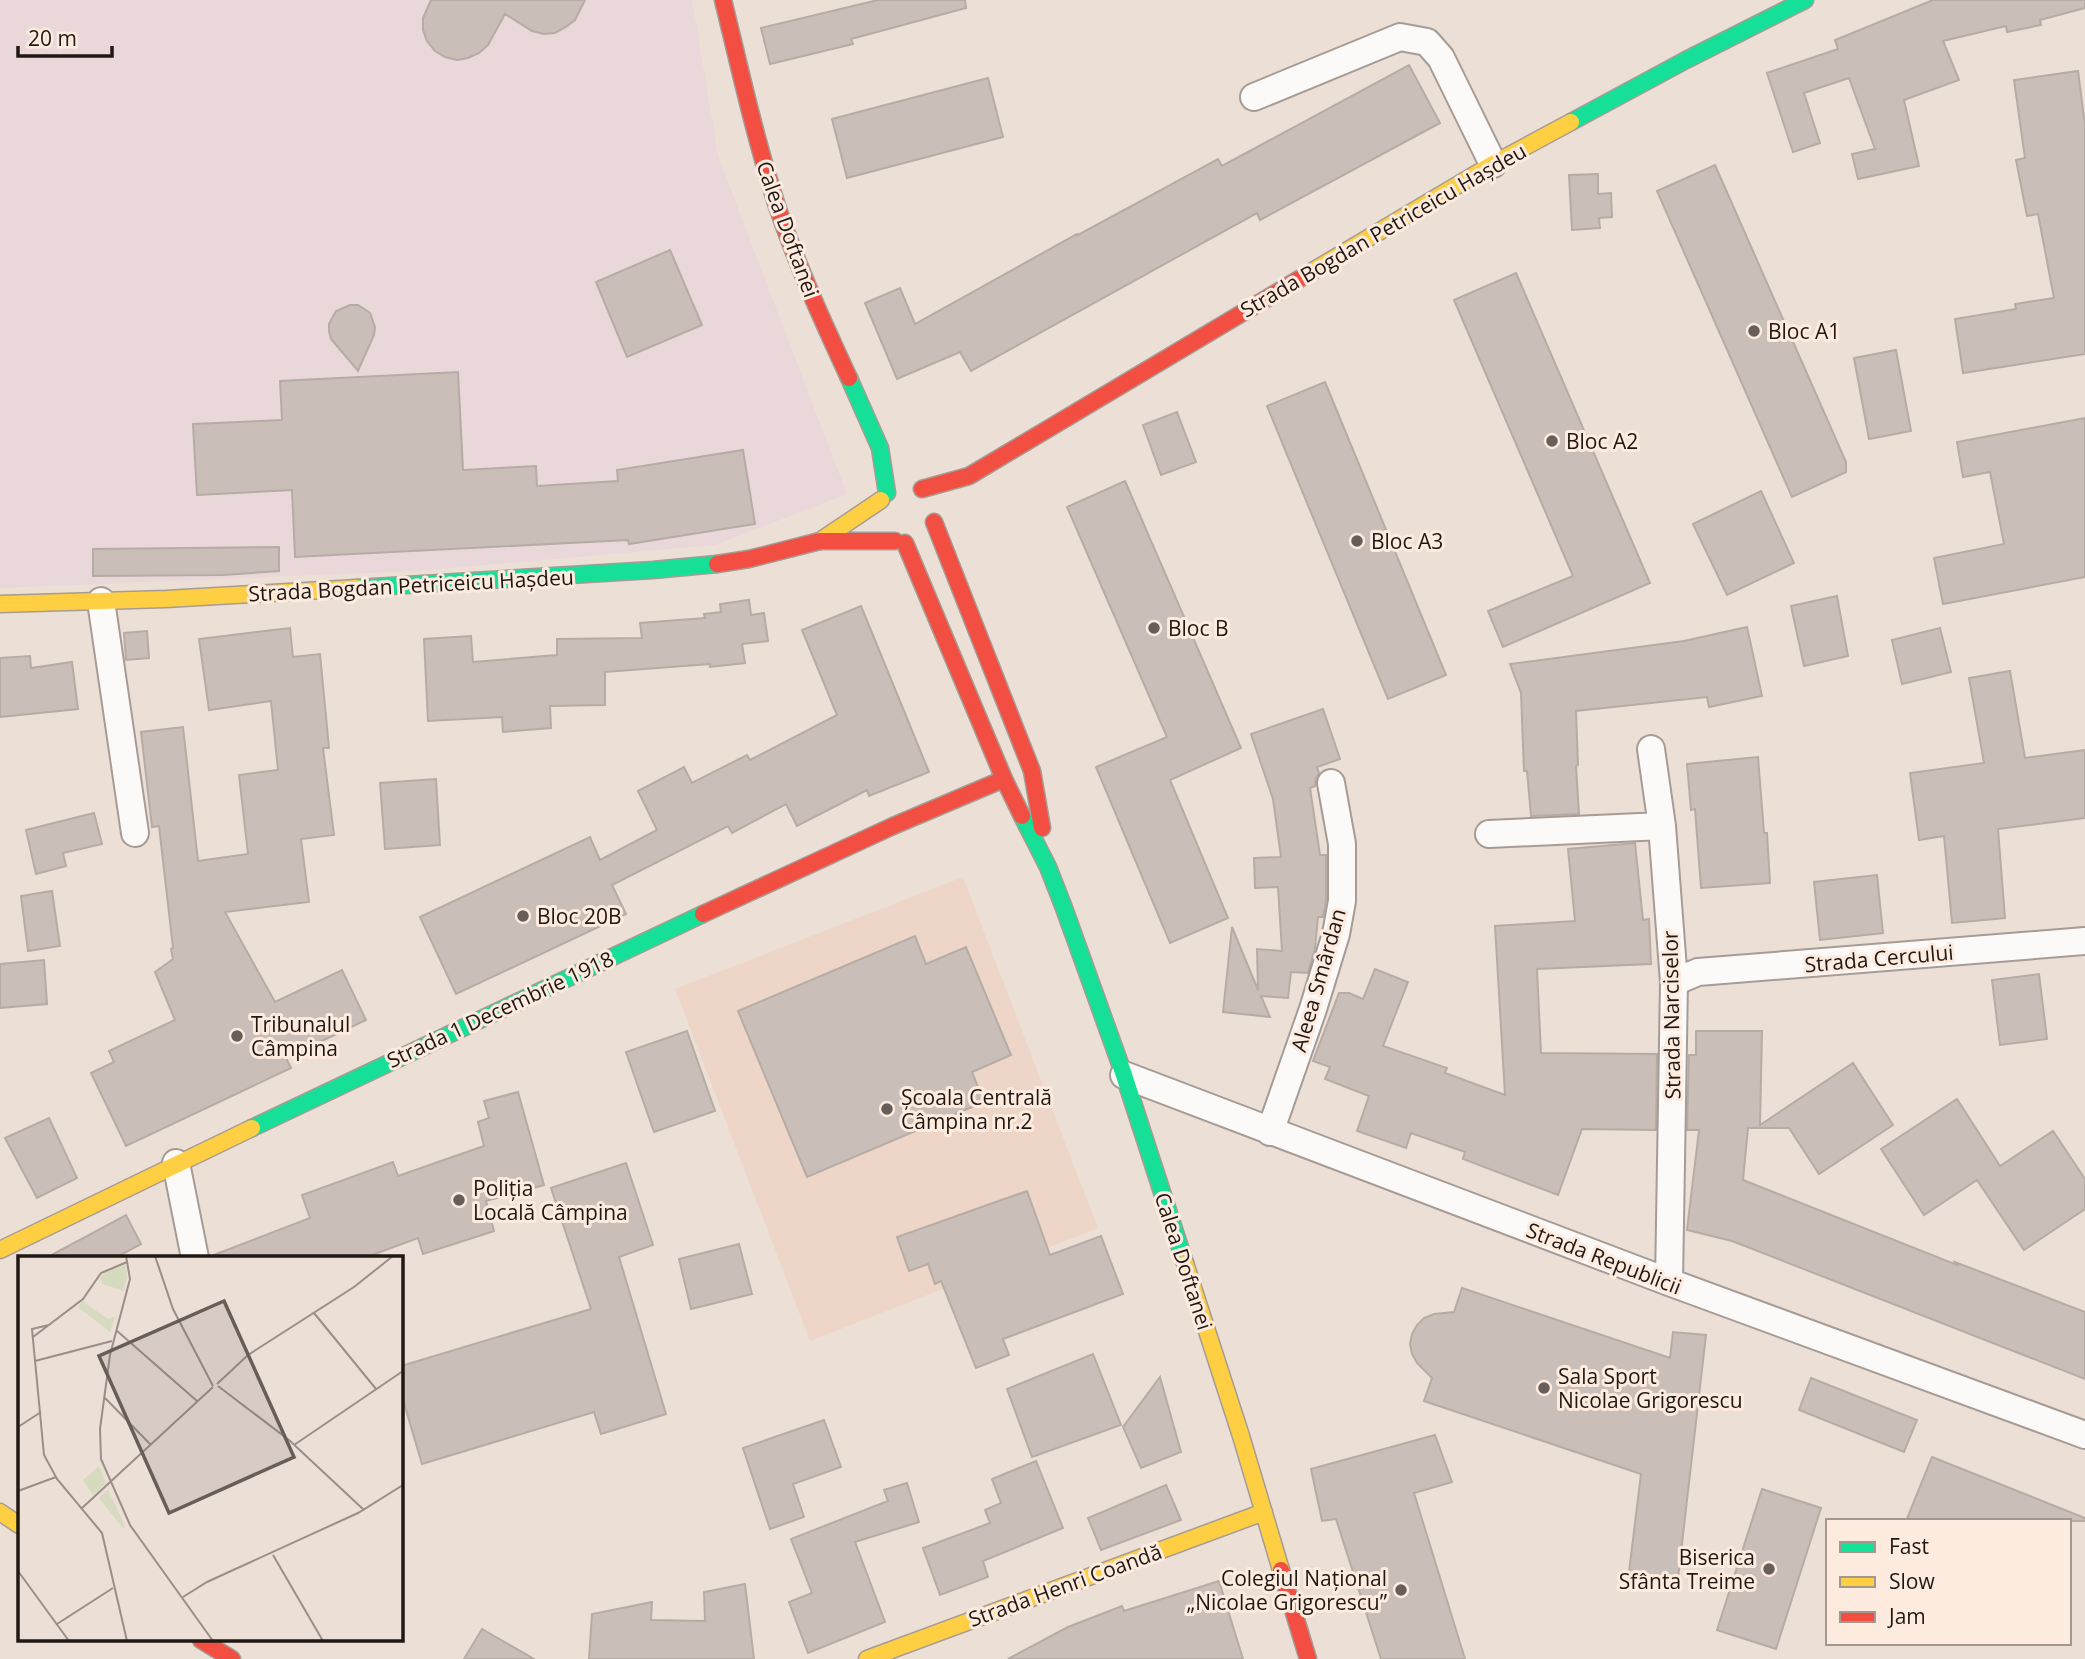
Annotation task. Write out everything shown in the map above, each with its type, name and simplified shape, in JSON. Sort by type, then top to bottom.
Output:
[{"type":"street","name":"Calea Doftanei","points":[[723,0],[757,139],[778,208],[813,299],[880,448],[909,480]]},
{"type":"street","name":"Strada Bogdan Petriceicu Hașdeu","points":[[942,508],[969,476],[1493,164],[1686,60],[1805,0]]},
{"type":"street","points":[[1254,97],[1400,37],[1427,42],[1441,58],[1493,164]]},
{"type":"street","name":"Calea Doftanei","points":[[880,448],[884,497]]},
{"type":"street","name":"Strada Bogdan Petriceicu Hașdeu","points":[[909,480],[969,476]]},
{"type":"street","points":[[909,480],[942,508],[923,538],[900,542],[887,536],[880,523],[878,509],[884,497],[909,480]]},
{"type":"street","name":"Strada Bogdan Petriceicu Hașdeu","points":[[820,541],[884,497]]},
{"type":"street","name":"Calea Doftanei","points":[[942,508],[1032,771],[1048,867]]},
{"type":"street","name":"Strada Bogdan Petriceicu Hașdeu","points":[[0,604],[180,598],[677,568],[750,559],[820,541],[900,542]]},
{"type":"street","name":"Calea Doftanei","points":[[900,542],[1004,779],[1048,867],[1124,1075],[1241,1436],[1308,1659]]},
{"type":"street","points":[[101,601],[135,833]]},
{"type":"street","name":"Strada Narciselor","points":[[1651,749],[1662,826],[1674,982],[1669,1282]]},
{"type":"street","name":"Strada 1 Decembrie 1918","points":[[0,1250],[176,1163],[650,938],[887,829],[1004,779]]},
{"type":"street","name":"Aleea Smârdan","points":[[1270,1132],[1313,1009],[1336,934],[1342,901],[1342,844],[1331,783]]},
{"type":"street","points":[[1489,834],[1662,826]]},
{"type":"street","name":"Strada Cercului","points":[[1674,982],[1698,972],[2085,941]]},
{"type":"street","name":"Strada Republicii","points":[[1124,1075],[1669,1282],[2085,1435]]},
{"type":"street","points":[[176,1163],[195,1256]]},
{"type":"street","points":[[0,1512],[18,1524]]},
{"type":"street","name":"Strada Henri Coandă","points":[[867,1659],[1264,1513]]},
{"type":"street","points":[[204,1642],[232,1659]]},
{"type":"shaded area","points":[[0,0],[692,0],[718,156],[847,494],[715,545],[416,571],[0,588]]},
{"type":"shaded area","name":"Școala Centrală Câmpina nr.2","points":[[963,877],[1098,1228],[810,1341],[675,989]]},
{"type":"building","points":[[431,0],[585,0],[575,20],[555,33],[532,31],[505,14],[488,45],[479,53],[457,60],[435,51],[427,41],[423,18]]},
{"type":"building","points":[[878,0],[965,0],[966,8],[851,39],[853,44],[770,64],[761,28]]},
{"type":"building","points":[[1933,0],[2085,0],[2085,8],[2040,20],[2041,25],[2007,32],[2006,26],[1943,41],[1959,80],[1904,100],[1919,166],[1858,179],[1852,154],[1875,149],[1849,78],[1804,93],[1820,143],[1793,152],[1767,73],[1838,49],[1835,40]]},
{"type":"building","points":[[1409,65],[1440,123],[1260,220],[1257,213],[971,371],[960,352],[897,379],[865,303],[900,288],[915,324],[1218,159],[1222,166]]},
{"type":"building","points":[[2078,71],[2085,125],[2085,354],[1963,373],[1955,319],[2016,309],[2015,304],[2054,298],[2038,214],[2027,216],[2016,160],[2025,158],[2014,80]]},
{"type":"building","points":[[988,78],[1003,137],[847,178],[832,119]]},
{"type":"building","name":"Bloc A1","points":[[1715,165],[1846,462],[1846,472],[1792,497],[1657,191]]},
{"type":"building","points":[[1598,174],[1598,194],[1611,193],[1612,217],[1599,218],[1600,228],[1572,230],[1569,175]]},
{"type":"building","points":[[670,250],[702,325],[627,357],[596,282]]},
{"type":"building","name":"Bloc A2","points":[[1516,273],[1650,583],[1503,647],[1488,611],[1573,576],[1454,300]]},
{"type":"building","points":[[350,305],[358,305],[370,313],[375,327],[358,371],[331,339],[329,331],[329,324],[336,311]]},
{"type":"building","points":[[1896,350],[1911,431],[1869,439],[1854,358]]},
{"type":"building","points":[[458,372],[463,470],[536,466],[537,486],[618,481],[617,470],[743,450],[755,524],[629,544],[628,540],[295,557],[292,490],[197,495],[193,424],[282,420],[280,381]]},
{"type":"building","name":"Bloc A3","points":[[1325,382],[1446,675],[1388,699],[1267,406]]},
{"type":"building","points":[[1177,412],[1196,462],[1161,475],[1143,425]]},
{"type":"building","points":[[2085,418],[2085,577],[1943,604],[1934,558],[2004,544],[1990,472],[1963,477],[1957,442]]},
{"type":"building","points":[[1125,481],[1241,748],[1170,780],[1228,918],[1170,943],[1096,767],[1167,737],[1067,507]]},
{"type":"building","points":[[1761,491],[1794,563],[1727,595],[1693,524]]},
{"type":"building","points":[[279,547],[279,571],[223,575],[93,576],[93,549]]},
{"type":"building","points":[[1837,596],[1848,656],[1804,666],[1791,606]]},
{"type":"building","points":[[749,600],[751,615],[764,613],[768,641],[742,644],[745,663],[605,672],[605,705],[550,706],[551,728],[503,732],[502,717],[428,721],[424,639],[471,636],[473,662],[557,655],[557,639],[642,638],[640,623],[705,618],[704,614],[721,612],[720,604]]},
{"type":"building","points":[[861,606],[929,772],[869,796],[867,790],[797,826],[786,804],[732,833],[728,826],[612,885],[626,914],[456,994],[420,917],[590,837],[600,860],[657,830],[638,791],[684,767],[692,783],[747,755],[750,760],[837,715],[802,630]]},
{"type":"building","points":[[1747,627],[1762,696],[1709,707],[1707,697],[1576,711],[1579,814],[1531,816],[1527,771],[1524,771],[1521,693],[1510,664],[1684,641]]},
{"type":"building","points":[[290,628],[293,657],[320,654],[329,748],[323,748],[334,835],[301,839],[309,902],[225,912],[275,1002],[342,970],[366,1020],[286,1058],[291,1068],[126,1146],[91,1073],[114,1062],[109,1051],[175,1020],[155,972],[173,959],[173,948],[159,826],[152,827],[141,732],[183,727],[198,861],[248,854],[239,775],[278,770],[271,701],[209,710],[199,639]]},
{"type":"building","points":[[1940,628],[1951,672],[1902,684],[1892,640]]},
{"type":"building","points":[[147,631],[149,658],[126,660],[124,633]]},
{"type":"building","points":[[30,656],[31,668],[72,662],[78,709],[0,717],[0,658]]},
{"type":"building","points":[[2010,671],[2025,758],[2085,750],[2085,818],[1998,829],[2005,918],[1952,923],[1944,836],[1919,840],[1910,773],[1984,763],[1969,678]]},
{"type":"building","points":[[1323,709],[1340,759],[1317,767],[1319,773],[1315,786],[1310,788],[1320,855],[1326,855],[1326,900],[1323,917],[1318,917],[1315,948],[1308,973],[1291,972],[1288,998],[1261,996],[1270,1017],[1223,1012],[1232,927],[1258,990],[1257,949],[1282,951],[1278,887],[1255,888],[1254,858],[1281,857],[1273,799],[1251,734]]},
{"type":"building","points":[[1758,757],[1770,883],[1701,888],[1695,809],[1691,810],[1687,764]]},
{"type":"building","points":[[436,779],[440,845],[385,849],[380,783]]},
{"type":"building","points":[[94,813],[102,844],[63,853],[66,866],[36,874],[26,830]]},
{"type":"building","points":[[1635,843],[1643,920],[1649,919],[1651,964],[1537,969],[1541,1053],[1657,1054],[1656,1130],[1582,1129],[1558,1195],[1463,1159],[1465,1152],[1411,1133],[1406,1148],[1357,1131],[1369,1096],[1325,1079],[1330,1067],[1313,1061],[1339,993],[1349,993],[1363,999],[1375,969],[1408,982],[1383,1046],[1447,1068],[1445,1073],[1505,1095],[1495,926],[1575,921],[1568,849]]},
{"type":"building","points":[[1877,875],[1883,933],[1820,940],[1814,882]]},
{"type":"building","points":[[52,891],[60,946],[28,951],[21,896]]},
{"type":"building","points":[[915,936],[926,964],[966,947],[1011,1055],[972,1072],[984,1102],[807,1177],[738,1011]]},
{"type":"building","points":[[44,960],[47,1004],[0,1008],[0,964]]},
{"type":"building","points":[[2039,974],[2047,1039],[2000,1045],[1992,980]]},
{"type":"building","points":[[687,1031],[715,1111],[654,1132],[626,1052]]},
{"type":"building","points":[[1696,1031],[1762,1031],[1760,1125],[1853,1063],[1893,1125],[1819,1174],[1789,1128],[1748,1128],[1743,1180],[1957,1265],[1955,1262],[2085,1312],[2085,1379],[1732,1241],[1687,1230],[1699,1130],[1687,1130],[1689,1055],[1696,1055]]},
{"type":"building","points":[[518,1092],[544,1185],[486,1201],[494,1231],[423,1254],[418,1238],[369,1256],[211,1256],[310,1218],[302,1195],[393,1162],[398,1176],[484,1146],[478,1122],[489,1118],[484,1101]]},
{"type":"building","points":[[1957,1099],[2000,1166],[2053,1131],[2085,1179],[2085,1209],[2024,1250],[1977,1180],[1924,1215],[1881,1149]]},
{"type":"building","points":[[49,1118],[77,1178],[37,1198],[5,1138]]},
{"type":"building","points":[[626,1163],[653,1245],[619,1257],[666,1414],[601,1434],[594,1412],[422,1464],[402,1396],[402,1366],[591,1309],[551,1188]]},
{"type":"building","points":[[1027,1191],[1050,1255],[1101,1236],[1123,1294],[1003,1339],[1009,1355],[976,1368],[941,1281],[935,1284],[928,1264],[909,1271],[897,1237]]},
{"type":"building","points":[[126,1215],[141,1244],[119,1256],[50,1256]]},
{"type":"building","points":[[739,1244],[752,1294],[691,1309],[679,1259]]},
{"type":"building","name":"Sala Sport Nicolae Grigorescu","points":[[1462,1288],[1670,1358],[1673,1332],[1706,1335],[1677,1587],[1628,1580],[1641,1474],[1424,1401],[1432,1378],[1412,1354],[1412,1334],[1424,1318],[1454,1312]]},
{"type":"building","points":[[1093,1354],[1121,1425],[1032,1457],[1007,1389]]},
{"type":"building","points":[[1160,1377],[1181,1452],[1141,1468],[1123,1427]]},
{"type":"building","points":[[1811,1378],[1917,1420],[1904,1452],[1799,1410]]},
{"type":"building","points":[[824,1420],[841,1467],[793,1484],[804,1517],[770,1529],[743,1448]]},
{"type":"building","name":"Colegiul Național „Nicolae Grigorescu”","points":[[1435,1435],[1452,1482],[1414,1493],[1465,1659],[1381,1659],[1336,1519],[1322,1521],[1311,1469]]},
{"type":"building","points":[[1932,1457],[2085,1518],[2085,1521],[2071,1519],[1907,1519]]},
{"type":"building","points":[[1036,1461],[1063,1528],[983,1561],[988,1577],[940,1595],[923,1548],[990,1523],[985,1510],[1001,1503],[992,1479]]},
{"type":"building","points":[[907,1483],[919,1522],[855,1542],[885,1622],[808,1653],[789,1602],[812,1593],[791,1539],[888,1501],[884,1490]]},
{"type":"building","points":[[1166,1485],[1181,1520],[1101,1550],[1088,1518]]},
{"type":"building","name":"Biserica Sfânta Treime","points":[[1762,1489],[1821,1508],[1776,1649],[1717,1630]]},
{"type":"building","points":[[1219,1581],[1243,1659],[1008,1659],[1068,1627],[1122,1606],[1124,1611]]},
{"type":"building","points":[[745,1584],[754,1659],[589,1659],[592,1614],[652,1602],[651,1620],[705,1621],[704,1592]]},
{"type":"building","points":[[482,1629],[534,1659],[464,1659]]},
{"type":"traffic: fast","points":[[1571,122],[1805,0]]},
{"type":"traffic: fast","points":[[849,378],[880,448],[887,493]]},
{"type":"traffic: fast","points":[[357,588],[717,564]]},
{"type":"traffic: fast","points":[[1022,816],[1048,867],[1064,908],[1124,1075],[1185,1263]]},
{"type":"traffic: fast","points":[[252,1128],[703,914]]},
{"type":"traffic: slow","points":[[1306,275],[1493,164],[1571,122]]},
{"type":"traffic: slow","points":[[820,541],[881,500]]},
{"type":"traffic: slow","points":[[0,604],[166,599],[357,588]]},
{"type":"traffic: slow","points":[[0,1250],[252,1128]]},
{"type":"traffic: slow","points":[[1185,1263],[1281,1570]]},
{"type":"traffic: slow","points":[[0,1512],[18,1524]]},
{"type":"traffic: slow","points":[[867,1659],[1264,1512]]},
{"type":"traffic: jam","points":[[723,0],[777,206],[802,272],[849,378]]},
{"type":"traffic: jam","points":[[922,489],[969,476],[1306,275]]},
{"type":"traffic: jam","points":[[934,522],[1032,771],[1042,828]]},
{"type":"traffic: jam","points":[[717,564],[820,541],[895,541]]},
{"type":"traffic: jam","points":[[905,543],[1022,816]]},
{"type":"traffic: jam","points":[[703,914],[893,826],[1004,779]]},
{"type":"traffic: jam","points":[[1281,1570],[1308,1659]]},
{"type":"traffic: jam","points":[[204,1642],[232,1659]]},
{"type":"place","name":"Bloc A1","points":[[1754,331]]},
{"type":"place","name":"Bloc A2","points":[[1552,441]]},
{"type":"place","name":"Bloc A3","points":[[1357,541]]},
{"type":"place","name":"Bloc B","points":[[1154,628]]},
{"type":"place","name":"Bloc 20B","points":[[523,916]]},
{"type":"place","name":"Tribunalul Câmpina","points":[[237,1036]]},
{"type":"place","name":"Școala Centrală Câmpina nr.2","points":[[887,1109]]},
{"type":"place","name":"Poliția Locală Câmpina","points":[[459,1200]]},
{"type":"place","name":"Sala Sport Nicolae Grigorescu","points":[[1544,1388]]},
{"type":"place","name":"Biserica Sfânta Treime","points":[[1769,1569]]},
{"type":"place","name":"Colegiul Național „Nicolae Grigorescu”","points":[[1401,1590]]}]
